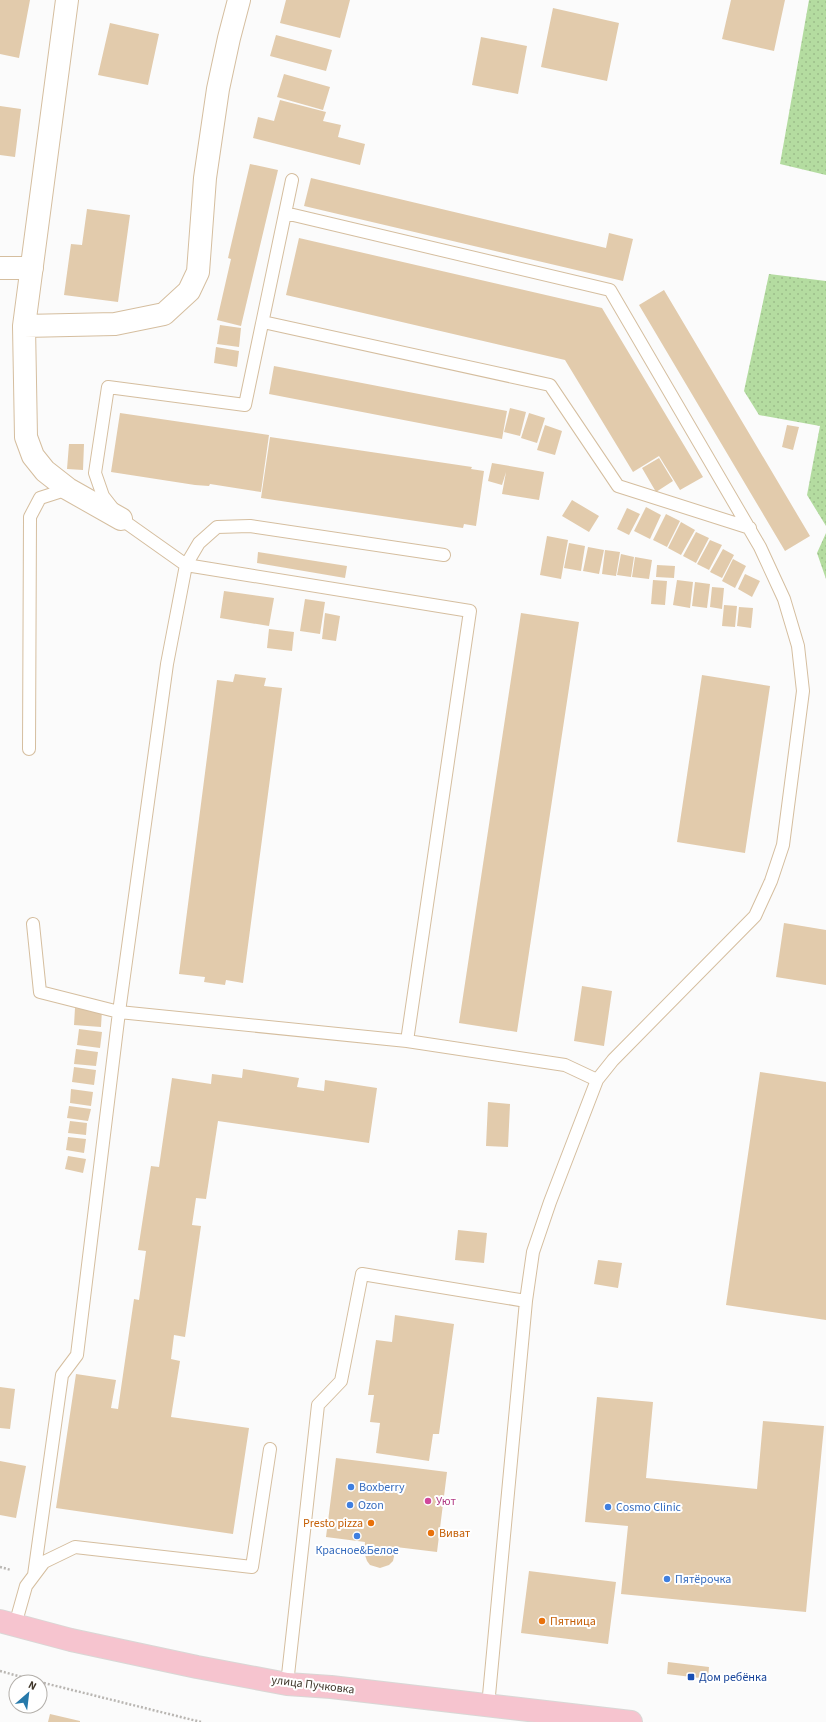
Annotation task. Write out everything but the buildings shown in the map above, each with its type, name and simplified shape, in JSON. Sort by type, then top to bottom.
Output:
[{"type":"main road","name":"улица Пучковка","points":[[8,1623],[71,1640],[197,1667],[287,1684],[331,1687],[631,1722]]},
{"type":"street","points":[[67,0],[24,326],[26,437],[33,456],[45,472],[68,489],[121,519]]},
{"type":"street","points":[[24,326],[115,324],[164,314],[189,291],[198,272],[205,178],[218,89],[239,0]]},
{"type":"street","points":[[0,268],[32,268]]},
{"type":"lane","points":[[292,180],[245,405],[108,387],[95,473],[102,496],[121,519],[186,565],[470,611],[407,1041]]},
{"type":"lane","points":[[285,213],[610,290],[750,528],[784,599],[798,646],[803,690],[783,845],[771,881],[755,916],[613,1060],[597,1080],[550,1202],[538,1238],[534,1252],[526,1301],[488,1706]]},
{"type":"lane","points":[[262,322],[550,385],[618,486],[750,528]]},
{"type":"lane","points":[[29,749],[30,517],[40,498],[68,489]]},
{"type":"lane","points":[[34,1575],[62,1375],[77,1355],[120,1012],[167,664],[186,565],[199,543],[217,527],[250,526],[444,555]]},
{"type":"lane","points":[[34,924],[40,992],[120,1012],[407,1041],[565,1065],[597,1080]]},
{"type":"lane","points":[[287,1684],[318,1405],[341,1381],[362,1274],[526,1301]]},
{"type":"lane","points":[[8,1623],[26,1586],[44,1562],[75,1547],[252,1567],[270,1449]]},
{"type":"path","points":[[0,1671],[11,1674]]},
{"type":"path","points":[[48,1684],[201,1722]]},
{"type":"green space","points":[[809,0],[826,0],[826,175],[780,164]]},
{"type":"green space","points":[[769,274],[826,281],[826,526],[807,495],[820,426],[759,415],[744,391]]},
{"type":"green space","points":[[826,533],[826,579],[817,553]]},
{"type":"place","name":"Boxberry","points":[[351,1487]]},
{"type":"place","name":"Уют","points":[[428,1501]]},
{"type":"place","name":"Ozon","points":[[350,1505]]},
{"type":"place","name":"Cosmo Clinic","points":[[608,1507]]},
{"type":"place","name":"Presto pizza","points":[[371,1523]]},
{"type":"place","name":"Виват","points":[[431,1533]]},
{"type":"place","name":"Красное&Белое","points":[[357,1536]]},
{"type":"place","name":"Пятёрочка","points":[[667,1579]]},
{"type":"place","name":"Пятница","points":[[542,1621]]},
{"type":"place","name":"Дом ребёнка","points":[[691,1677]]}]
